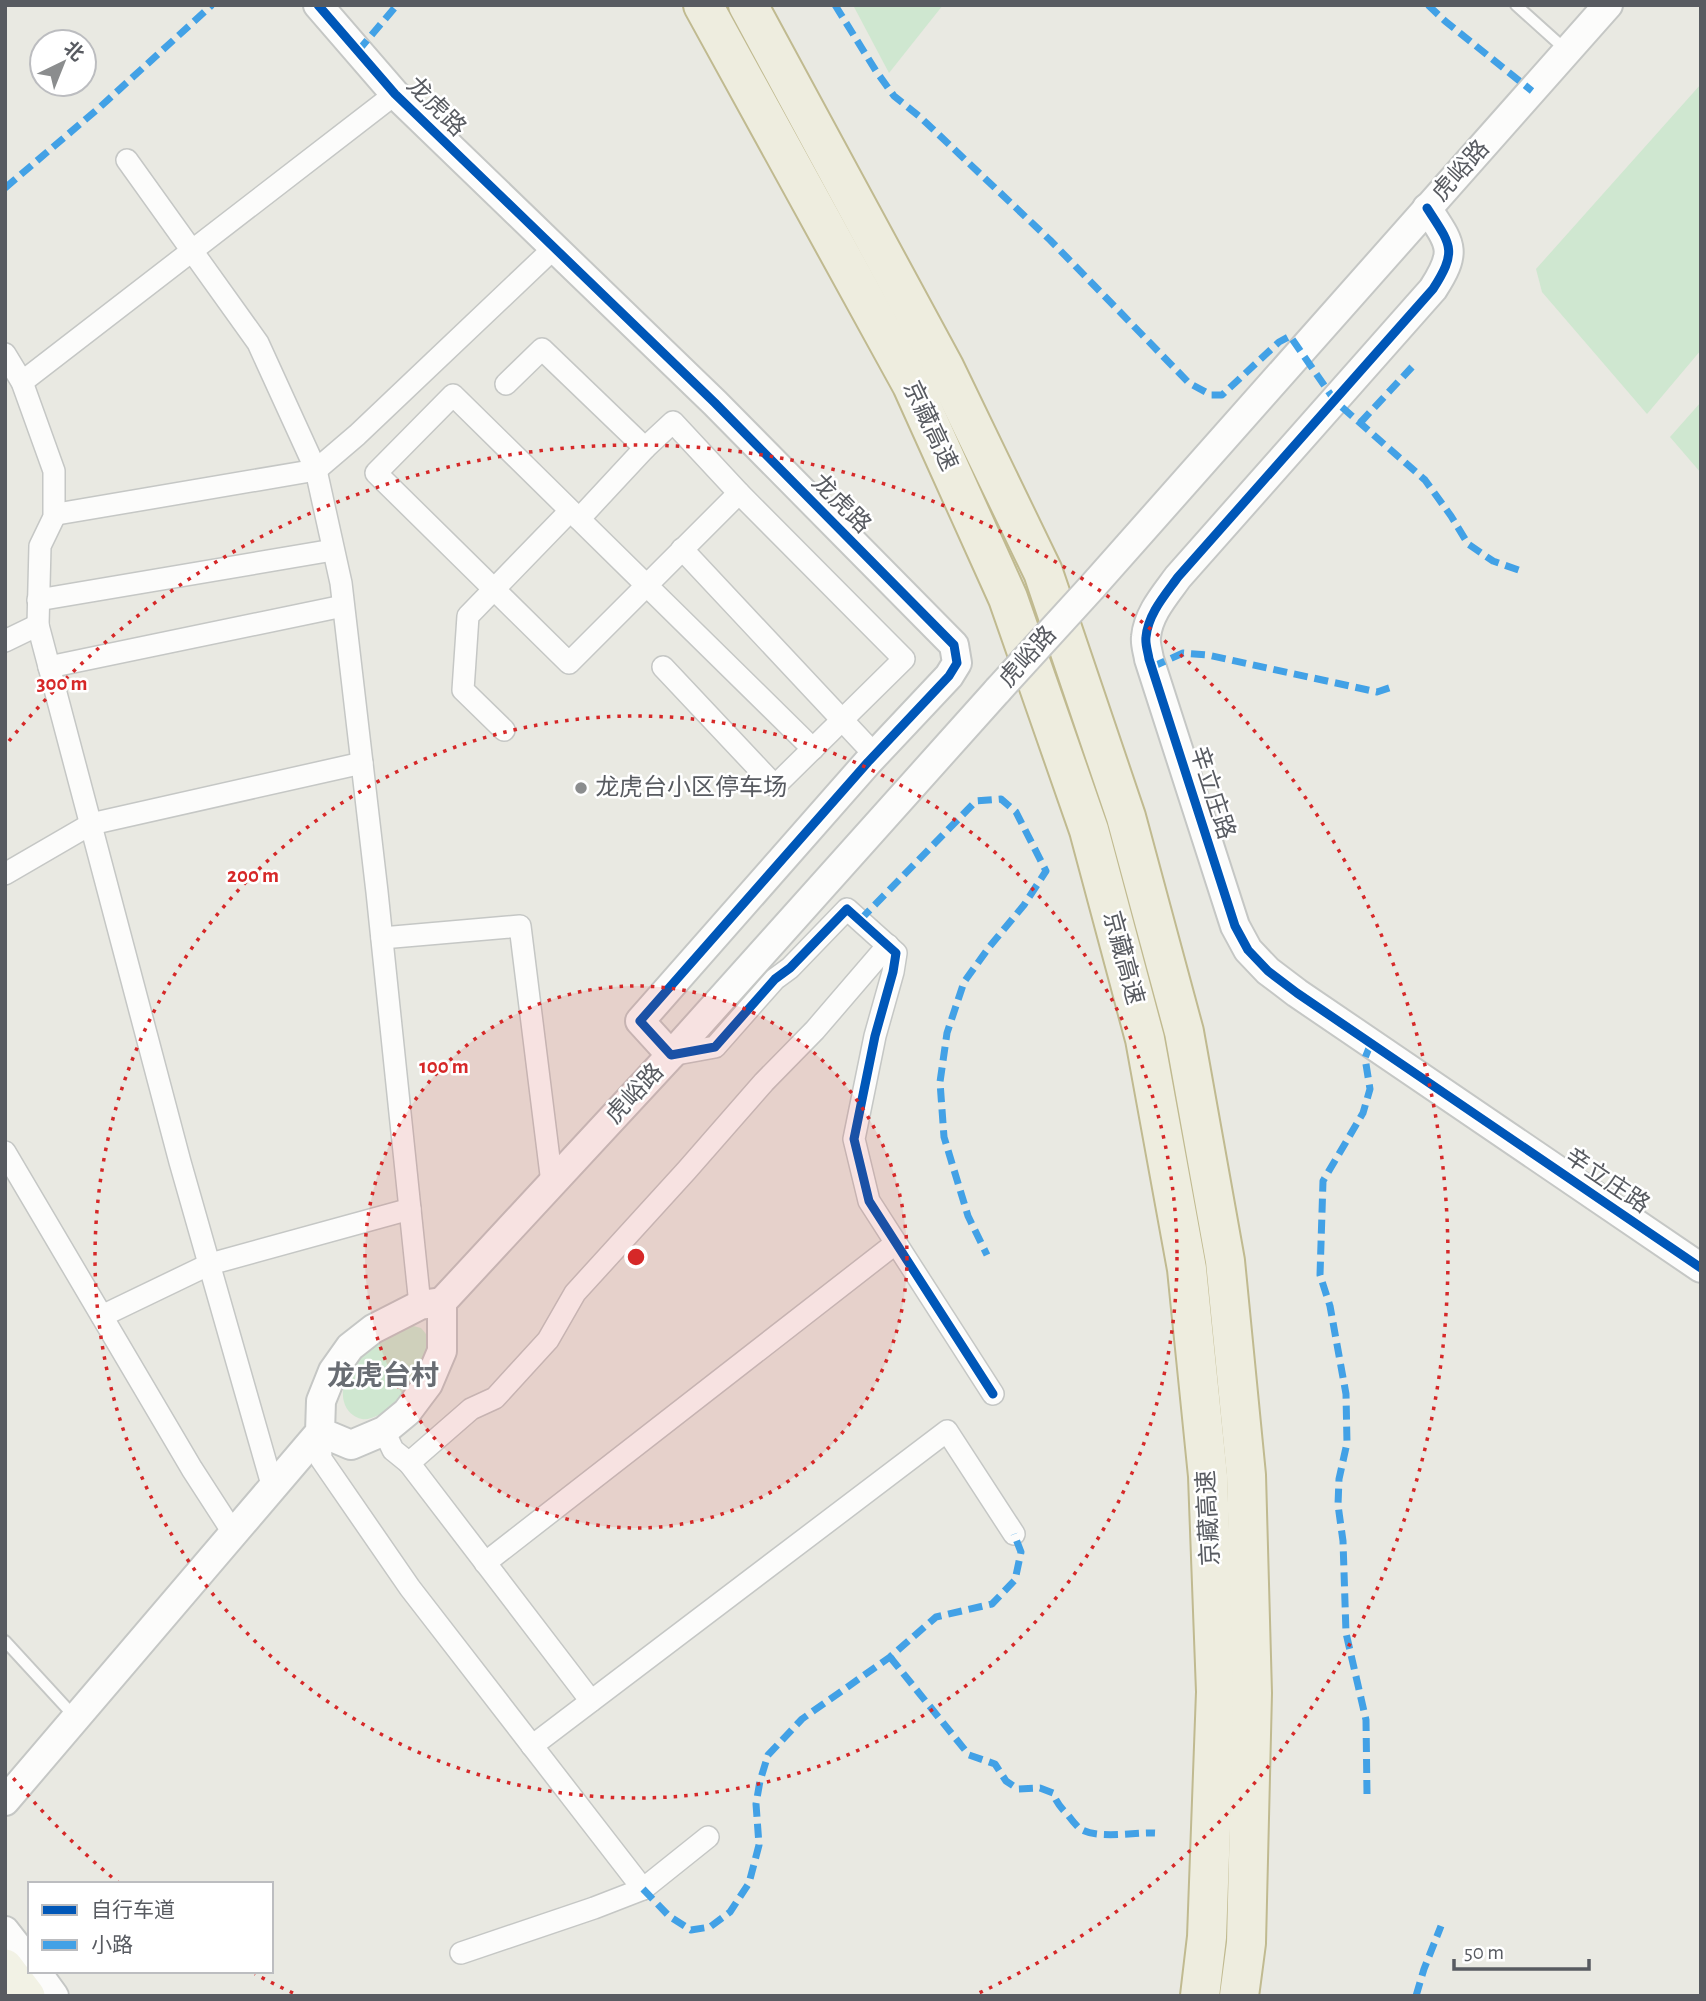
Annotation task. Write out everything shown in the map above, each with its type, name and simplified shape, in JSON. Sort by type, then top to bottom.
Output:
[{"type":"highway","name":"京藏高速","points":[[703,5],[912,385],[1008,598],[1088,830],[1145,1038],[1187,1269],[1208,1476],[1216,1692],[1208,1937],[1200,1996]]},
{"type":"highway","name":"京藏高速","points":[[748,5],[944,367],[1043,572],[1126,817],[1184,1032],[1225,1261],[1246,1475],[1252,1707],[1246,1943],[1239,1996]]},
{"type":"main road","points":[[5,1967],[27,1996]]},
{"type":"street","name":"龙虎路","points":[[318,5],[395,94],[715,403],[954,645],[957,663],[949,676],[875,755],[640,1021],[671,1055]]},
{"type":"street","name":"虎峪路","points":[[320,1432],[321,1401],[333,1371],[350,1347],[373,1329],[431,1304],[552,1184],[1091,587],[1608,5]]},
{"type":"street","points":[[22,382],[395,94]]},
{"type":"street","points":[[127,160],[258,343],[316,470],[343,607],[382,938],[410,1209],[442,1350],[428,1384],[407,1412],[384,1431],[351,1445],[320,1432]]},
{"type":"street","name":"辛立庄路","points":[[1427,208],[1446,236],[1450,252],[1447,268],[1433,289],[1178,577],[1150,621],[1145,639],[1149,659],[1235,926],[1248,950],[1268,971],[1297,993],[1701,1268]]},
{"type":"street","points":[[54,517],[57,514],[316,470],[357,435],[554,248]]},
{"type":"street","points":[[506,384],[542,349],[645,448]]},
{"type":"street","points":[[5,354],[22,382],[54,471],[54,517],[40,546],[38,625],[180,1161],[272,1488]]},
{"type":"street","points":[[739,493],[682,549],[646,585],[569,663],[376,473],[453,395],[646,585],[813,749]]},
{"type":"street","points":[[504,730],[463,690],[468,617],[494,589],[673,422],[739,493],[904,659],[775,786],[663,667]]},
{"type":"street","points":[[682,549],[875,755]]},
{"type":"street","points":[[38,600],[333,550]]},
{"type":"street","points":[[49,667],[343,607]]},
{"type":"street","points":[[5,641],[38,625]]},
{"type":"street","points":[[5,874],[91,824],[362,762]]},
{"type":"street","points":[[671,1055],[715,1047],[775,979],[790,968],[847,909],[896,954],[875,1036],[854,1139],[869,1201],[993,1394]]},
{"type":"street","points":[[382,938],[520,926],[552,1184]]},
{"type":"street","points":[[409,1463],[471,1409],[495,1398],[522,1369],[548,1340],[575,1293],[888,946]]},
{"type":"street","points":[[5,1152],[192,1469],[234,1534]]},
{"type":"street","points":[[102,1316],[209,1264],[410,1209]]},
{"type":"street","points":[[485,1563],[896,1243]]},
{"type":"street","points":[[384,1431],[393,1450],[409,1463],[591,1701]]},
{"type":"street","points":[[532,1746],[947,1431],[1014,1534]]},
{"type":"street","points":[[5,1801],[320,1432]]},
{"type":"street","points":[[320,1432],[321,1459],[410,1588],[643,1889]]},
{"type":"street","points":[[461,1953],[643,1889],[708,1836]]},
{"type":"street","points":[[5,1931],[28,1960]]},
{"type":"street","points":[[37,1973],[54,1996]]},
{"type":"lane","points":[[1516,5],[1567,51]]},
{"type":"lane","points":[[5,1640],[76,1718]]},
{"type":"green space","points":[[853,5],[943,5],[889,73]]},
{"type":"green space","points":[[1701,84],[1701,350],[1647,414],[1542,292],[1536,269]]},
{"type":"green space","points":[[1701,402],[1701,473],[1670,437]]},
{"type":"green space","points":[[406,1324],[421,1328],[430,1342],[430,1355],[422,1377],[404,1397],[386,1411],[369,1419],[356,1417],[348,1411],[343,1396],[349,1369],[365,1349]]},
{"type":"marked path","points":[[5,188],[100,107],[212,5]]},
{"type":"marked path","points":[[358,51],[397,5]]},
{"type":"marked path","points":[[835,5],[894,96],[919,116],[1050,240],[1189,383],[1211,395],[1222,395],[1279,342],[1290,336],[1335,401],[1425,480],[1468,544],[1493,561],[1524,572]]},
{"type":"marked path","points":[[1428,5],[1532,91]]},
{"type":"marked path","points":[[1360,423],[1412,367]]},
{"type":"marked path","points":[[1152,667],[1183,653],[1208,655],[1377,692],[1395,686]]},
{"type":"marked path","points":[[860,920],[976,801],[1001,799],[1016,812],[1046,871],[1024,905],[964,982],[947,1033],[940,1082],[944,1137],[968,1216],[987,1255]]},
{"type":"marked path","points":[[1367,1794],[1366,1720],[1346,1633],[1343,1541],[1338,1505],[1339,1479],[1347,1443],[1346,1394],[1330,1306],[1320,1275],[1323,1181],[1363,1113],[1370,1089],[1365,1058],[1371,1043]]},
{"type":"marked path","points":[[643,1889],[669,1916],[691,1930],[710,1927],[730,1912],[749,1883],[759,1845],[756,1804],[768,1755],[802,1719],[890,1657],[936,1617],[992,1604],[1015,1580],[1021,1552],[1014,1534]]},
{"type":"marked path","points":[[890,1657],[969,1755],[995,1764],[1006,1781],[1018,1789],[1040,1788],[1053,1793],[1059,1805],[1079,1828],[1086,1832],[1105,1835],[1155,1833]]},
{"type":"marked path","points":[[1416,1996],[1441,1926]]},
{"type":"cycle path","points":[[318,5],[395,94],[715,403],[954,645],[957,663],[949,676],[868,762],[640,1021],[671,1055],[715,1047],[775,979],[790,968],[847,909],[896,953],[875,1036],[854,1139],[869,1201],[993,1394]]},
{"type":"cycle path","points":[[1427,208],[1442,231],[1448,248],[1446,265],[1433,289],[1178,577],[1150,620],[1146,640],[1149,659],[1235,926],[1248,950],[1268,971],[1297,993],[1701,1268]]},
{"type":"place","name":"龙虎台小区停车场","points":[[581,788]]},
{"type":"district","name":"龙虎台村","points":[[383,1377]]}]
